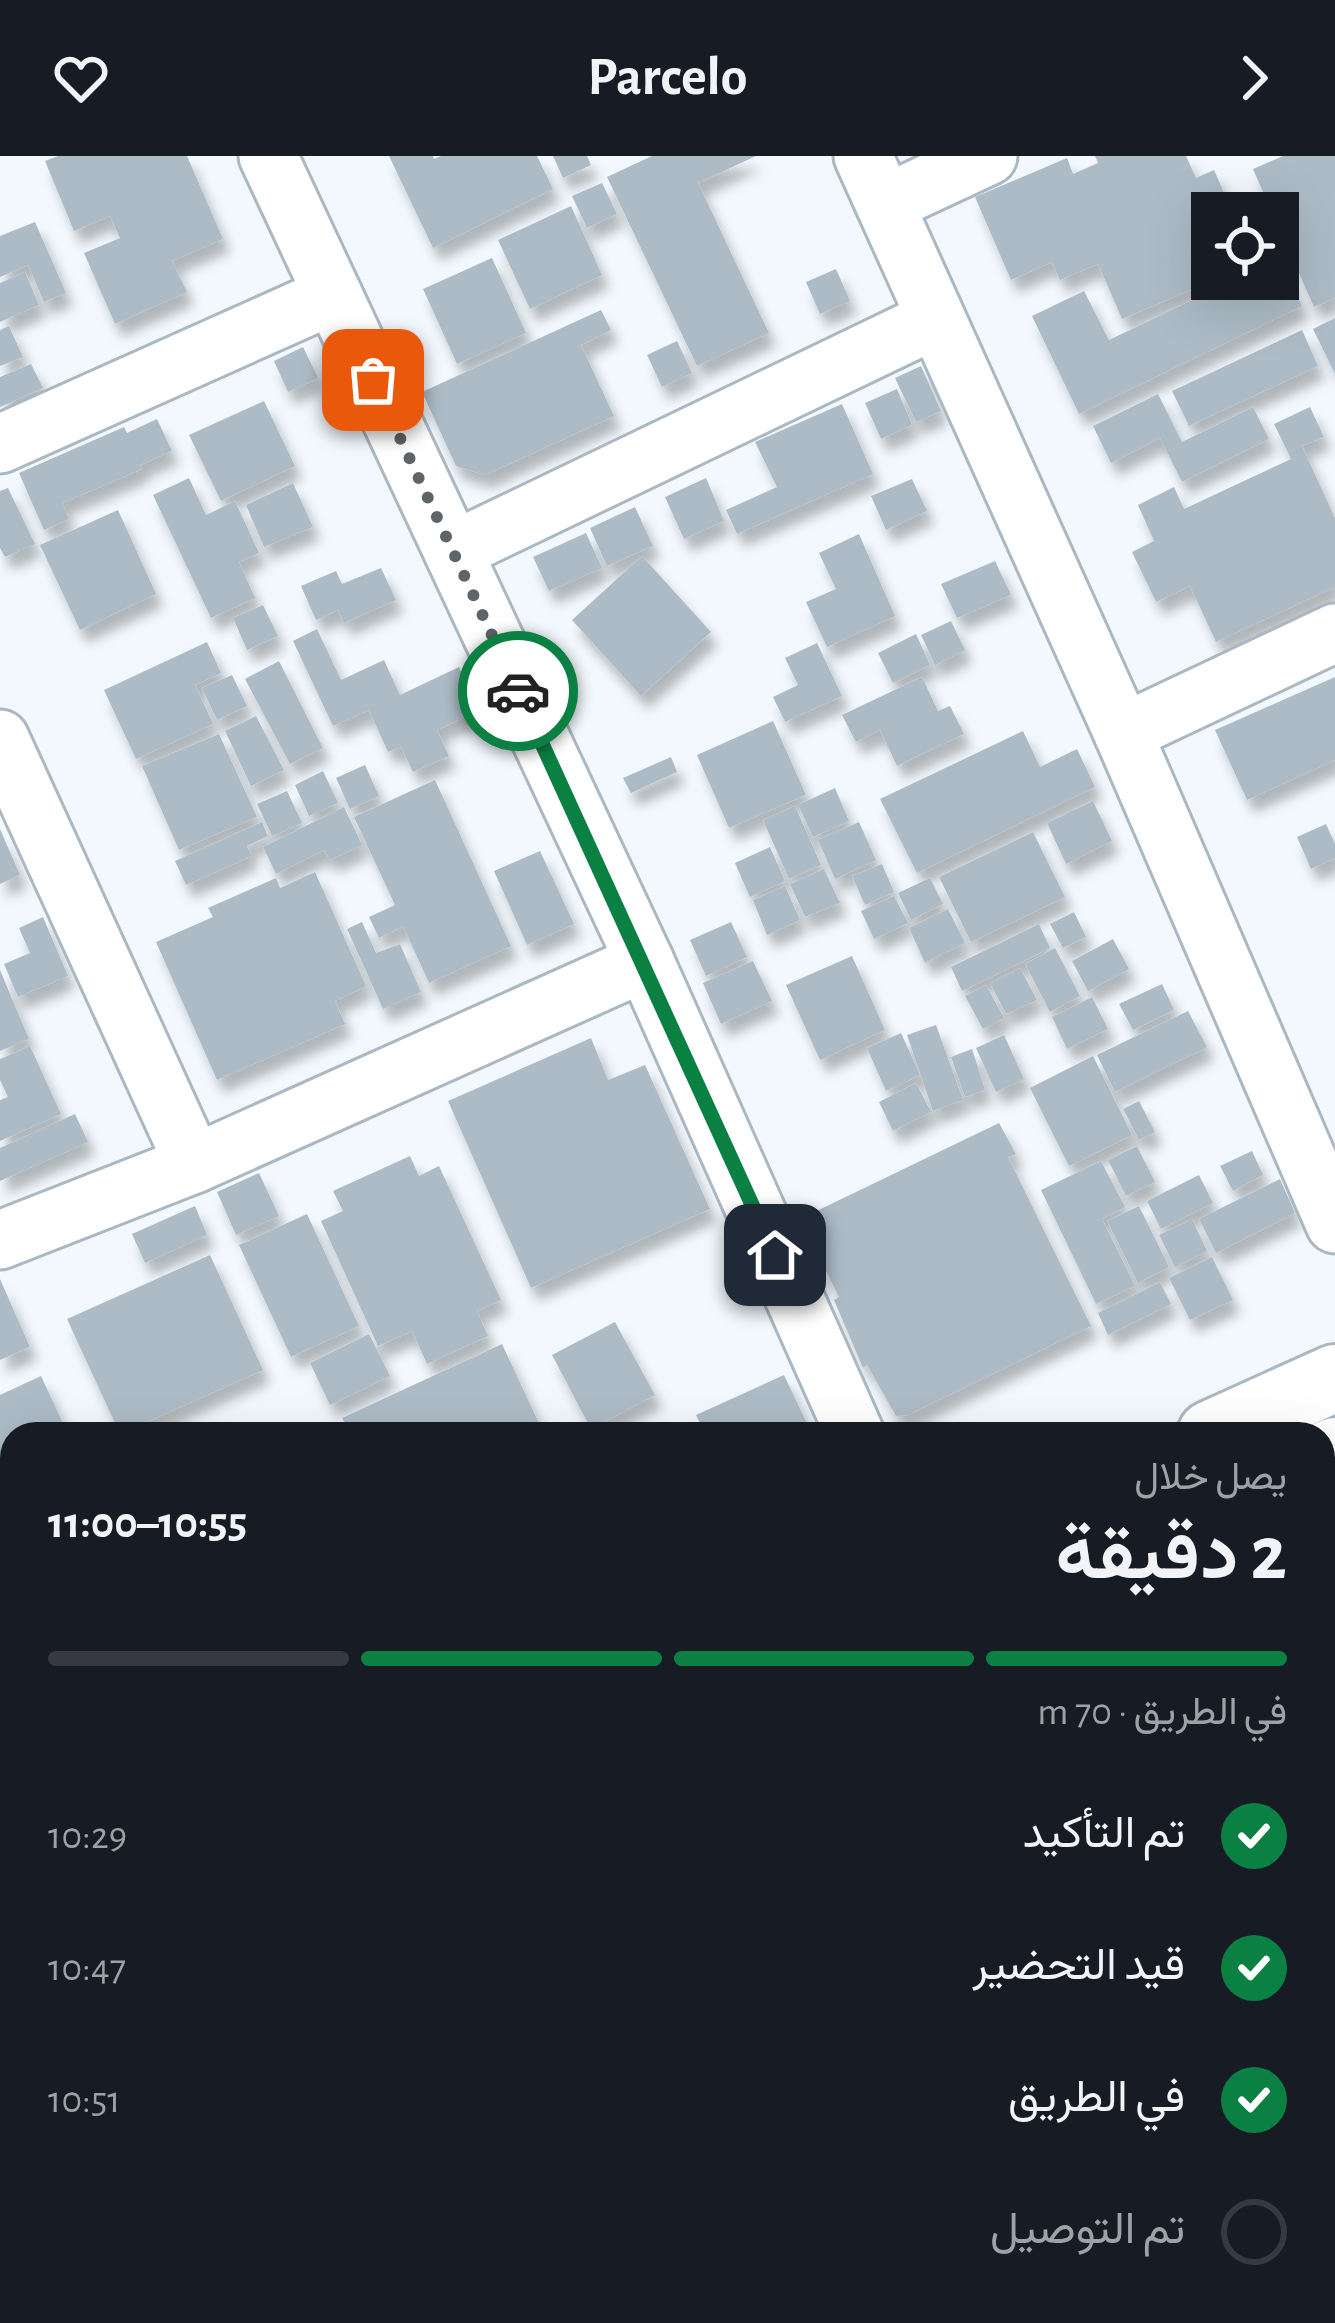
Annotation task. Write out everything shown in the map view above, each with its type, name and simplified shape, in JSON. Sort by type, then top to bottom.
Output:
[{"type":"main road","points":[[1238,1422],[1335,1378]]},
{"type":"street","points":[[268,156],[645,962],[850,1422]]},
{"type":"street","points":[[988,156],[874,180],[1123,733],[1335,1224]]},
{"type":"street","points":[[0,444],[333,295]]},
{"type":"street","points":[[453,551],[936,319]]},
{"type":"street","points":[[1123,733],[1335,633]]},
{"type":"street","points":[[0,739],[194,1164]]},
{"type":"street","points":[[0,1240],[194,1164],[645,962]]},
{"type":"building","points":[[58,156],[187,156],[223,239],[172,261],[187,292],[115,324],[84,253],[120,238],[110,216],[74,231],[45,161]]},
{"type":"building","points":[[389,156],[537,156],[553,189],[433,248]]},
{"type":"building","points":[[553,156],[587,156],[591,165],[563,178]]},
{"type":"building","points":[[652,156],[756,156],[698,183],[769,333],[697,366],[607,177]]},
{"type":"building","points":[[1095,156],[1186,156],[1196,178],[1214,170],[1224,192],[1191,192],[1191,290],[1122,319],[1098,264],[1060,280],[1052,262],[1011,280],[975,197],[1067,158],[1073,174],[1098,163]]},
{"type":"building","points":[[1283,156],[1335,156],[1335,298],[1314,307],[1299,273],[1299,192],[1263,192],[1253,169]]},
{"type":"building","points":[[602,183],[617,214],[587,228],[572,196]]},
{"type":"building","points":[[571,206],[602,275],[530,309],[498,240]]},
{"type":"building","points":[[35,222],[66,293],[44,302],[28,265],[0,277],[0,236]]},
{"type":"building","points":[[492,258],[526,333],[457,364],[423,289]]},
{"type":"building","points":[[836,269],[850,301],[820,314],[806,282]]},
{"type":"building","points":[[25,272],[39,305],[0,322],[0,283]]},
{"type":"building","points":[[1084,291],[1109,340],[1192,300],[1299,300],[1302,306],[1079,414],[1032,316]]},
{"type":"building","points":[[601,310],[611,330],[581,345],[614,416],[485,475],[456,466],[422,392]]},
{"type":"building","points":[[1335,318],[1335,374],[1313,329]]},
{"type":"building","points":[[9,326],[23,357],[0,366],[0,330]]},
{"type":"building","points":[[1302,330],[1318,366],[1189,426],[1172,391]]},
{"type":"building","points":[[677,341],[692,373],[662,387],[647,355]]},
{"type":"building","points":[[303,347],[318,378],[288,392],[274,361]]},
{"type":"building","points":[[31,364],[43,388],[0,407],[0,377]]},
{"type":"building","points":[[921,366],[941,411],[916,422],[895,378]]},
{"type":"building","points":[[897,389],[912,425],[881,439],[865,403]]},
{"type":"building","points":[[1158,394],[1182,442],[1253,407],[1269,439],[1182,482],[1160,438],[1111,463],[1093,426]]},
{"type":"building","points":[[264,401],[295,466],[221,501],[189,435]]},
{"type":"building","points":[[842,404],[873,474],[737,534],[726,510],[777,487],[755,442]]},
{"type":"building","points":[[1310,407],[1324,437],[1302,446],[1335,518],[1335,587],[1216,642],[1190,586],[1156,602],[1132,552],[1154,541],[1138,505],[1174,487],[1184,509],[1291,459],[1274,424]]},
{"type":"building","points":[[157,419],[172,451],[62,503],[69,519],[44,530],[19,473],[124,427],[127,433]]},
{"type":"building","points":[[189,478],[206,515],[235,501],[259,553],[239,562],[255,598],[211,618],[153,495]]},
{"type":"building","points":[[706,478],[724,521],[684,539],[665,497]]},
{"type":"building","points":[[912,479],[927,511],[886,530],[871,496]]},
{"type":"building","points":[[293,483],[313,527],[264,547],[246,505]]},
{"type":"building","points":[[8,488],[35,544],[5,557],[0,548],[0,491]]},
{"type":"building","points":[[635,507],[653,546],[607,566],[590,528]]},
{"type":"building","points":[[118,510],[156,594],[80,630],[40,545]]},
{"type":"building","points":[[586,533],[602,568],[549,591],[533,557]]},
{"type":"building","points":[[859,534],[895,616],[827,647],[806,602],[836,589],[819,553]]},
{"type":"building","points":[[642,556],[711,632],[641,696],[572,620]]},
{"type":"building","points":[[995,561],[1011,595],[957,618],[941,584]]},
{"type":"building","points":[[381,568],[396,600],[344,623],[338,610],[316,620],[301,586],[336,571],[342,584]]},
{"type":"building","points":[[263,605],[278,636],[247,650],[233,618]]},
{"type":"building","points":[[951,621],[965,650],[935,665],[921,635]]},
{"type":"building","points":[[317,629],[341,680],[384,660],[400,695],[459,667],[479,710],[437,730],[449,756],[413,772],[401,747],[388,752],[369,710],[333,726],[293,641]]},
{"type":"building","points":[[916,634],[930,665],[893,683],[878,653]]},
{"type":"building","points":[[207,642],[221,673],[195,685],[213,724],[136,759],[104,690]]},
{"type":"building","points":[[817,643],[842,696],[785,722],[773,697],[798,685],[785,658]]},
{"type":"building","points":[[279,661],[323,748],[290,764],[245,679]]},
{"type":"building","points":[[232,675],[247,706],[217,720],[202,688]]},
{"type":"building","points":[[922,677],[938,711],[950,706],[964,734],[897,766],[880,730],[856,742],[842,715]]},
{"type":"building","points":[[1335,677],[1335,760],[1247,800],[1215,730]]},
{"type":"building","points":[[256,716],[284,770],[251,786],[225,731]]},
{"type":"building","points":[[773,721],[806,795],[729,828],[697,755]]},
{"type":"building","points":[[1023,731],[1040,767],[1077,749],[1095,787],[917,873],[880,799]]},
{"type":"building","points":[[219,734],[257,817],[179,850],[142,766]]},
{"type":"building","points":[[671,757],[677,772],[631,793],[623,778]]},
{"type":"building","points":[[365,765],[379,796],[350,809],[336,778]]},
{"type":"building","points":[[323,771],[338,803],[309,816],[295,785]]},
{"type":"building","points":[[435,780],[511,946],[429,983],[403,926],[379,938],[369,917],[395,905],[354,817]]},
{"type":"building","points":[[835,788],[849,821],[813,837],[798,805]]},
{"type":"building","points":[[287,791],[302,823],[272,836],[257,804]]},
{"type":"building","points":[[1093,801],[1112,841],[1066,864],[1047,823]]},
{"type":"building","points":[[795,806],[821,865],[789,879],[763,820]]},
{"type":"building","points":[[344,807],[362,845],[330,860],[324,850],[276,874],[263,847]]},
{"type":"building","points":[[262,822],[268,836],[247,846],[252,856],[186,885],[175,861]]},
{"type":"building","points":[[859,822],[876,860],[835,879],[818,840]]},
{"type":"building","points":[[1326,824],[1335,858],[1311,869],[1297,837]]},
{"type":"building","points":[[0,829],[20,875],[0,884]]},
{"type":"building","points":[[1033,832],[1065,897],[971,942],[939,877]]},
{"type":"building","points":[[770,847],[785,881],[750,897],[735,863]]},
{"type":"building","points":[[540,851],[574,924],[527,945],[494,871]]},
{"type":"building","points":[[882,864],[894,892],[865,905],[852,876]]},
{"type":"building","points":[[824,869],[840,903],[805,917],[790,884]]},
{"type":"building","points":[[315,872],[366,986],[335,1001],[345,1024],[217,1080],[156,942],[213,917],[208,908],[276,878],[280,888]]},
{"type":"building","points":[[930,878],[943,904],[911,920],[898,893]]},
{"type":"building","points":[[785,886],[800,920],[767,935],[753,900]]},
{"type":"building","points":[[894,896],[908,923],[874,939],[861,911]]},
{"type":"building","points":[[948,909],[965,943],[925,963],[909,928]]},
{"type":"building","points":[[1074,912],[1086,937],[1063,948],[1050,924]]},
{"type":"building","points":[[43,917],[68,976],[18,997],[4,964],[30,953],[19,928]]},
{"type":"building","points":[[362,922],[376,953],[400,944],[421,992],[383,1009],[347,929]]},
{"type":"building","points":[[731,922],[747,957],[706,976],[690,940]]},
{"type":"building","points":[[1039,924],[1050,948],[962,991],[951,967]]},
{"type":"building","points":[[1113,939],[1129,969],[1088,991],[1072,961]]},
{"type":"building","points":[[1055,948],[1080,996],[1050,1012],[1025,964]]},
{"type":"building","points":[[852,956],[885,1030],[820,1060],[786,985]]},
{"type":"building","points":[[753,961],[772,1001],[721,1024],[703,983]]},
{"type":"building","points":[[1020,968],[1037,1000],[1006,1014],[990,983]]},
{"type":"building","points":[[0,970],[29,1039],[0,1051]]},
{"type":"building","points":[[1162,984],[1174,1010],[1133,1030],[1119,1004]]},
{"type":"building","points":[[986,985],[1004,1018],[983,1029],[965,996]]},
{"type":"building","points":[[1092,997],[1108,1029],[1067,1049],[1052,1017]]},
{"type":"building","points":[[1188,1011],[1207,1047],[1115,1092],[1097,1055]]},
{"type":"building","points":[[936,1025],[963,1100],[933,1111],[907,1035]]},
{"type":"building","points":[[901,1033],[920,1075],[886,1091],[867,1048]]},
{"type":"building","points":[[1004,1035],[1024,1079],[996,1092],[976,1048]]},
{"type":"building","points":[[591,1038],[608,1080],[645,1065],[710,1209],[531,1288],[448,1101]]},
{"type":"building","points":[[30,1046],[61,1114],[0,1141],[0,1100],[8,1097],[0,1080],[0,1059]]},
{"type":"building","points":[[972,1049],[985,1090],[965,1097],[951,1057]]},
{"type":"building","points":[[1093,1056],[1132,1135],[1069,1166],[1030,1088]]},
{"type":"building","points":[[916,1083],[931,1112],[893,1131],[879,1102]]},
{"type":"building","points":[[1139,1101],[1155,1132],[1139,1140],[1123,1109]]},
{"type":"building","points":[[75,1114],[88,1142],[0,1181],[0,1148]]},
{"type":"building","points":[[999,1123],[1016,1154],[1008,1157],[1091,1326],[908,1415],[896,1416],[867,1365],[863,1368],[834,1300],[839,1297],[800,1219]]},
{"type":"building","points":[[1137,1146],[1155,1182],[1126,1196],[1108,1160]]},
{"type":"building","points":[[1252,1151],[1263,1175],[1233,1191],[1220,1166]]},
{"type":"building","points":[[410,1156],[419,1176],[439,1166],[501,1300],[477,1311],[488,1336],[427,1364],[412,1331],[378,1346],[321,1221],[343,1211],[333,1191]]},
{"type":"building","points":[[1101,1161],[1125,1207],[1102,1219],[1135,1286],[1096,1304],[1041,1190]]},
{"type":"building","points":[[259,1173],[279,1216],[236,1235],[217,1192]]},
{"type":"building","points":[[1199,1175],[1213,1203],[1161,1229],[1147,1201]]},
{"type":"building","points":[[1280,1179],[1295,1213],[1216,1253],[1199,1219]]},
{"type":"building","points":[[195,1206],[207,1235],[145,1263],[132,1234]]},
{"type":"building","points":[[1139,1206],[1169,1267],[1138,1283],[1107,1221]]},
{"type":"building","points":[[307,1214],[359,1326],[291,1357],[239,1245]]},
{"type":"building","points":[[1192,1219],[1207,1251],[1175,1267],[1159,1235]]},
{"type":"building","points":[[210,1255],[263,1370],[147,1422],[114,1422],[67,1319]]},
{"type":"building","points":[[1212,1257],[1233,1300],[1190,1320],[1169,1278]]},
{"type":"building","points":[[0,1279],[30,1347],[0,1360]]},
{"type":"building","points":[[1160,1282],[1171,1304],[1108,1335],[1098,1313]]},
{"type":"building","points":[[615,1322],[655,1395],[604,1422],[587,1422],[552,1355]]},
{"type":"building","points":[[369,1334],[390,1376],[330,1405],[310,1363]]},
{"type":"building","points":[[502,1344],[538,1422],[344,1422],[342,1418]]},
{"type":"building","points":[[784,1375],[806,1422],[699,1422],[696,1415]]},
{"type":"building","points":[[41,1376],[62,1422],[0,1422],[0,1395]]},
{"type":"way so far","points":[[373,380],[518,691]]},
{"type":"route","points":[[518,691],[775,1255]]}]
